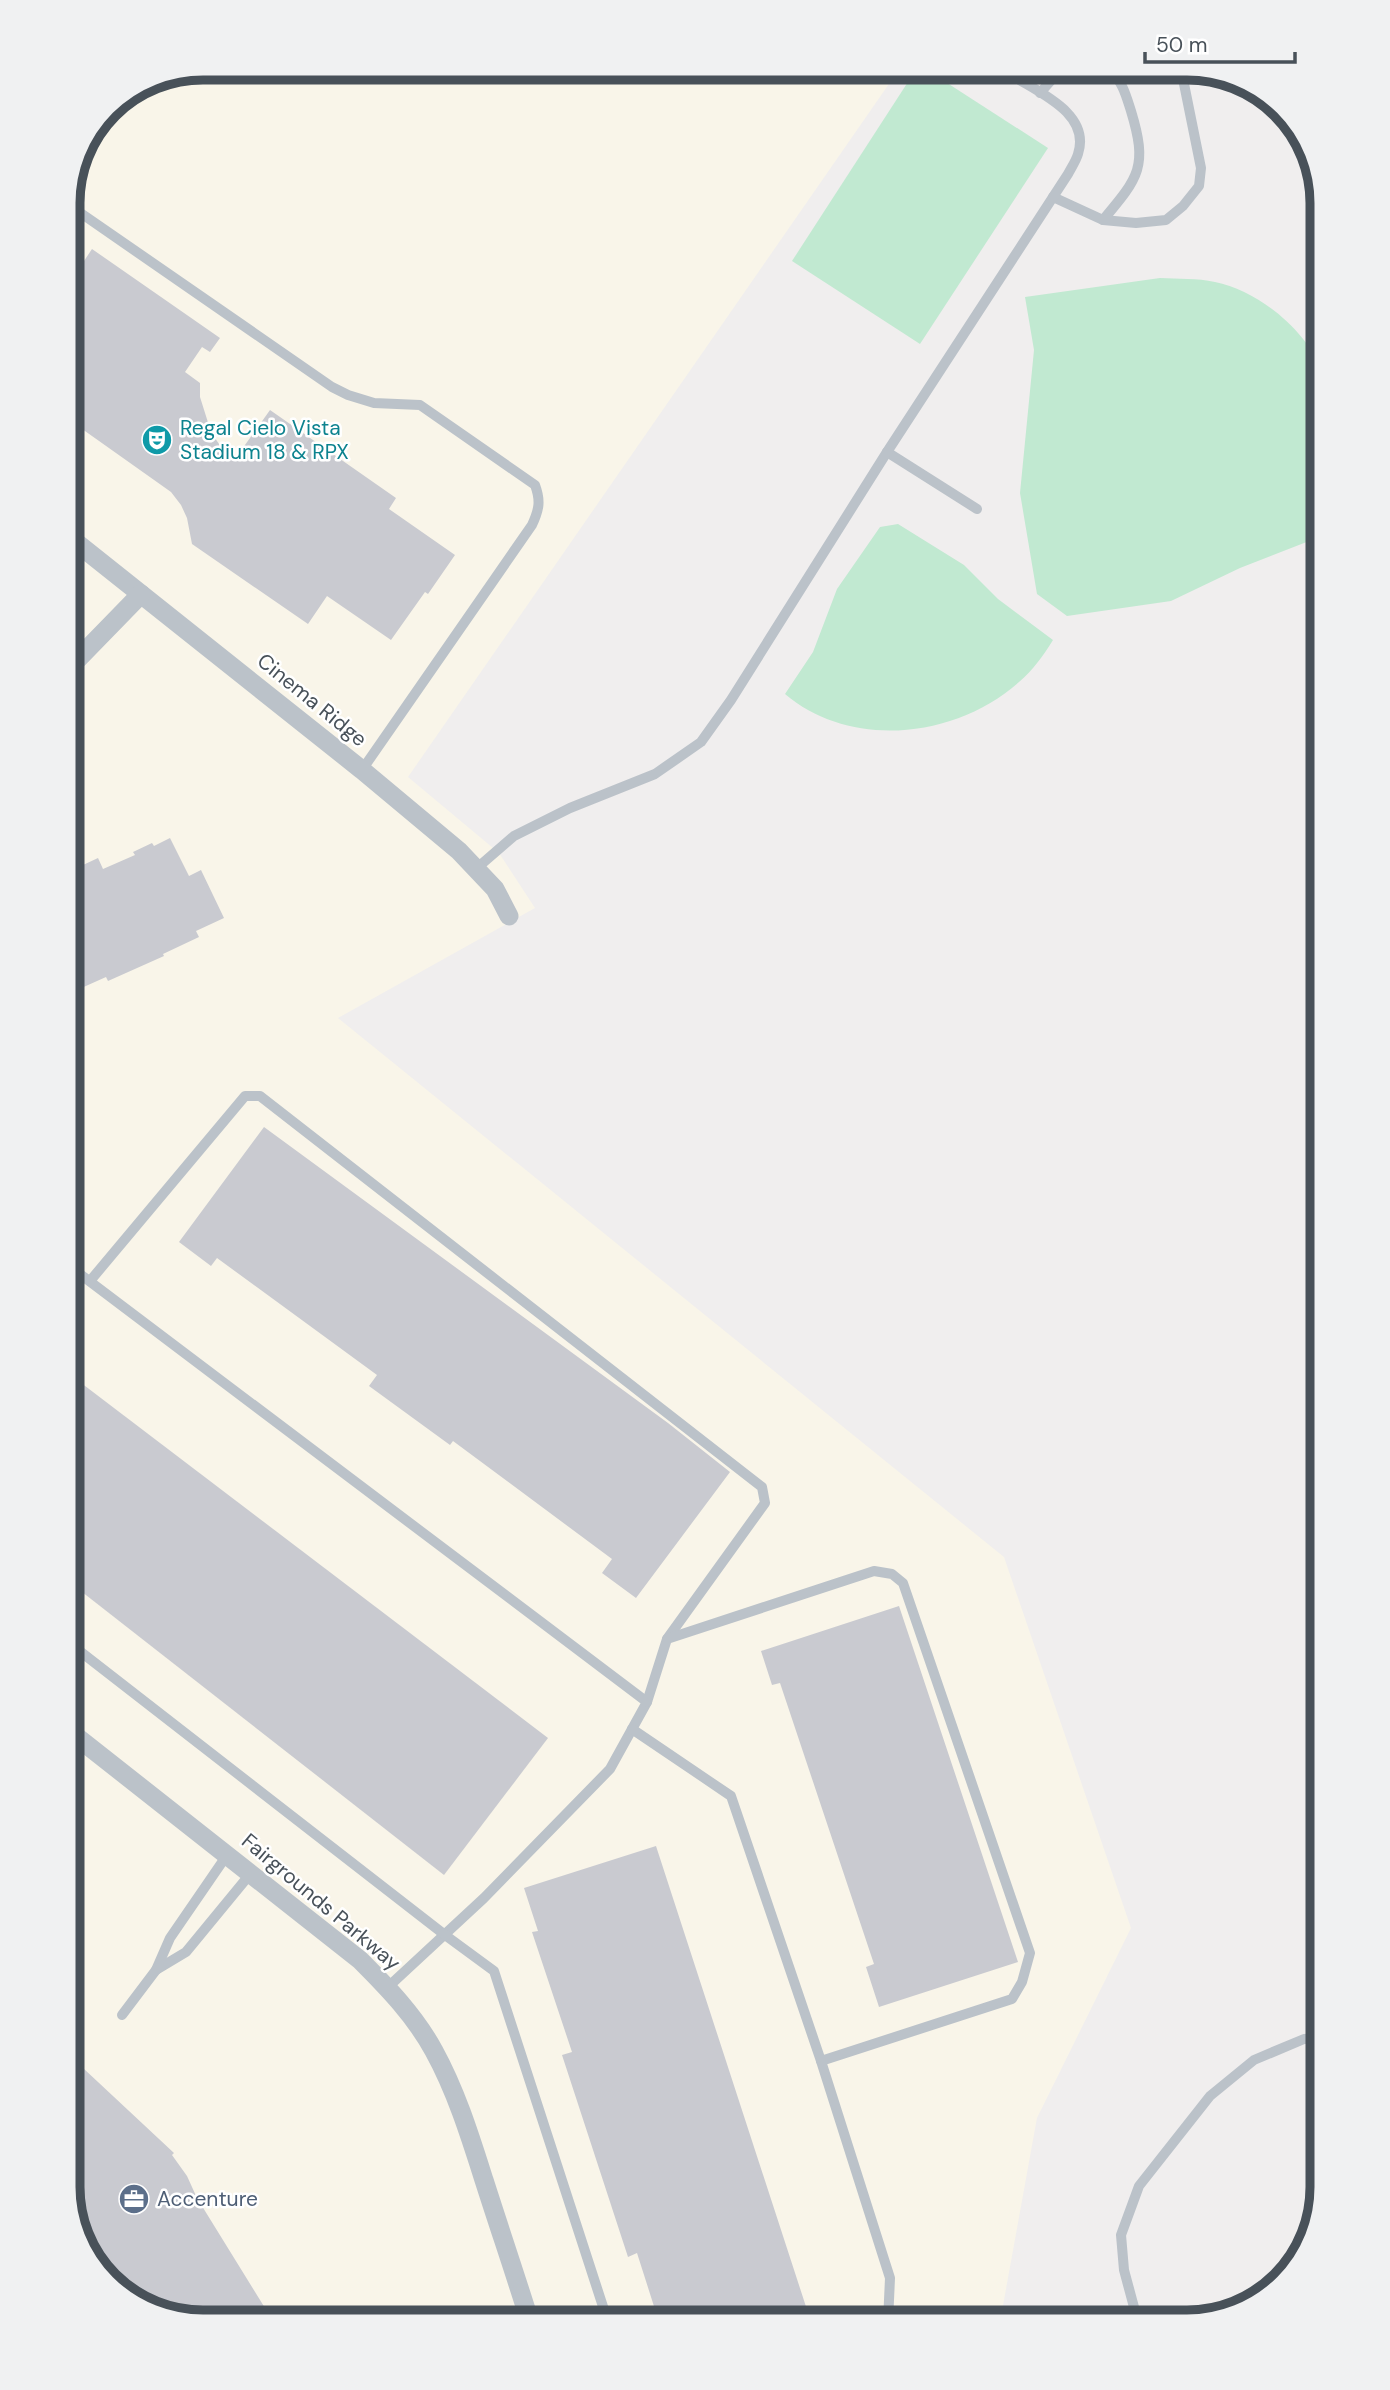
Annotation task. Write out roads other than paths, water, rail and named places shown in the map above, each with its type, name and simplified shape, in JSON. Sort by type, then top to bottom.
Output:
[{"type":"street","name":"Cinema Ridge","points":[[81,546],[362,770],[477,868],[495,889],[509,916]]},
{"type":"street","points":[[81,656],[141,594]]},
{"type":"street","name":"Fairgrounds Parkway","points":[[80,1739],[360,1960],[388,1987],[426,2038],[451,2084],[526,2309]]},
{"type":"lane","points":[[477,868],[514,836],[570,808],[655,774],[701,742],[731,700],[1079,153],[1080,131],[1067,111],[1021,81]]},
{"type":"lane","points":[[1040,93],[1050,81]]},
{"type":"lane","points":[[1103,220],[1127,191],[1140,163],[1140,141],[1122,81]]},
{"type":"lane","points":[[1053,197],[1103,220],[1136,223],[1166,220],[1183,206],[1199,186],[1201,168],[1183,81]]},
{"type":"lane","points":[[81,213],[332,387],[374,403],[420,405],[535,485],[540,499],[532,525],[362,770]]},
{"type":"lane","points":[[887,452],[977,509]]},
{"type":"lane","points":[[90,1281],[245,1096],[260,1096],[762,1487],[765,1503],[667,1639],[647,1702],[610,1769],[484,1898],[388,1987]]},
{"type":"lane","points":[[80,1274],[647,1702]]},
{"type":"lane","points":[[667,1639],[874,1571],[892,1574],[903,1583],[1030,1953],[1022,1982],[1012,1999],[821,2061]]},
{"type":"lane","points":[[80,1652],[494,1971],[604,2309]]},
{"type":"lane","points":[[632,1729],[731,1796],[821,2061],[890,2278],[889,2310]]},
{"type":"lane","points":[[122,2015],[156,1970],[170,1938],[228,1854]]},
{"type":"lane","points":[[156,1970],[186,1952],[251,1873]]},
{"type":"lane","points":[[1135,2310],[1124,2270],[1122,2235],[1139,2186],[1210,2096],[1254,2060],[1310,2039]]},
{"type":"place","name":"Regal Cielo Vista Stadium 18 & RPX","points":[[157,440]]},
{"type":"place","name":"Accenture","points":[[134,2199]]}]
